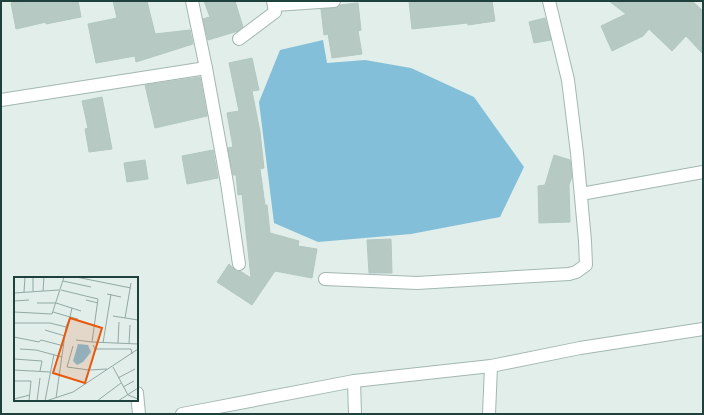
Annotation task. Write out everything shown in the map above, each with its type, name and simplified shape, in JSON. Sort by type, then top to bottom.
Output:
[{"type":"street","points":[[192,1],[227,183],[239,264]]},
{"type":"street","points":[[239,39],[275,12],[274,3],[334,1]]},
{"type":"street","points":[[325,279],[416,283],[569,274],[576,272],[586,265],[581,194],[568,80],[548,1]]},
{"type":"street","points":[[1,100],[206,68]]},
{"type":"street","points":[[581,194],[703,172]]},
{"type":"street","points":[[182,414],[228,410],[354,381],[491,366],[580,348],[703,329]]},
{"type":"street","points":[[489,414],[491,366]]},
{"type":"street","points":[[354,381],[355,414]]},
{"type":"street","points":[[138,401],[139,414]]},
{"type":"water","points":[[323,40],[327,63],[365,60],[411,68],[474,97],[524,167],[500,217],[411,234],[318,242],[274,223],[259,102],[280,50]]},
{"type":"building","points":[[19,1],[78,1],[81,17],[46,24],[46,22],[16,29],[11,3]]},
{"type":"building","points":[[113,1],[147,1],[155,34],[190,30],[193,44],[136,62],[135,56],[96,63],[88,24],[117,18]]},
{"type":"building","points":[[204,1],[235,1],[243,27],[238,31],[208,40],[203,19],[210,17]]},
{"type":"building","points":[[409,1],[492,1],[495,21],[468,25],[468,23],[412,29]]},
{"type":"building","points":[[609,1],[692,1],[703,11],[703,54],[686,36],[672,51],[649,29],[643,36],[612,51],[601,26],[626,14]]},
{"type":"building","points":[[358,3],[361,30],[358,31],[362,54],[332,58],[328,34],[324,35],[321,9],[335,8],[340,5]]},
{"type":"building","points":[[545,18],[551,40],[534,43],[529,22]]},
{"type":"building","points":[[252,58],[259,90],[252,91],[260,132],[264,168],[260,169],[265,205],[267,205],[270,233],[299,241],[298,246],[317,249],[312,278],[275,271],[252,305],[217,282],[229,264],[236,271],[240,271],[251,278],[242,194],[238,195],[236,175],[233,175],[228,148],[233,147],[227,113],[239,111],[229,63]]},
{"type":"building","points":[[200,77],[207,116],[155,128],[145,85]]},
{"type":"building","points":[[102,97],[112,149],[89,152],[85,129],[88,128],[82,101]]},
{"type":"building","points":[[213,150],[218,178],[187,184],[182,156]]},
{"type":"building","points":[[554,155],[570,160],[572,176],[569,185],[570,222],[539,223],[538,186],[545,185]]},
{"type":"building","points":[[145,160],[148,179],[127,182],[124,163]]},
{"type":"building","points":[[391,239],[392,273],[369,273],[367,240]]}]
